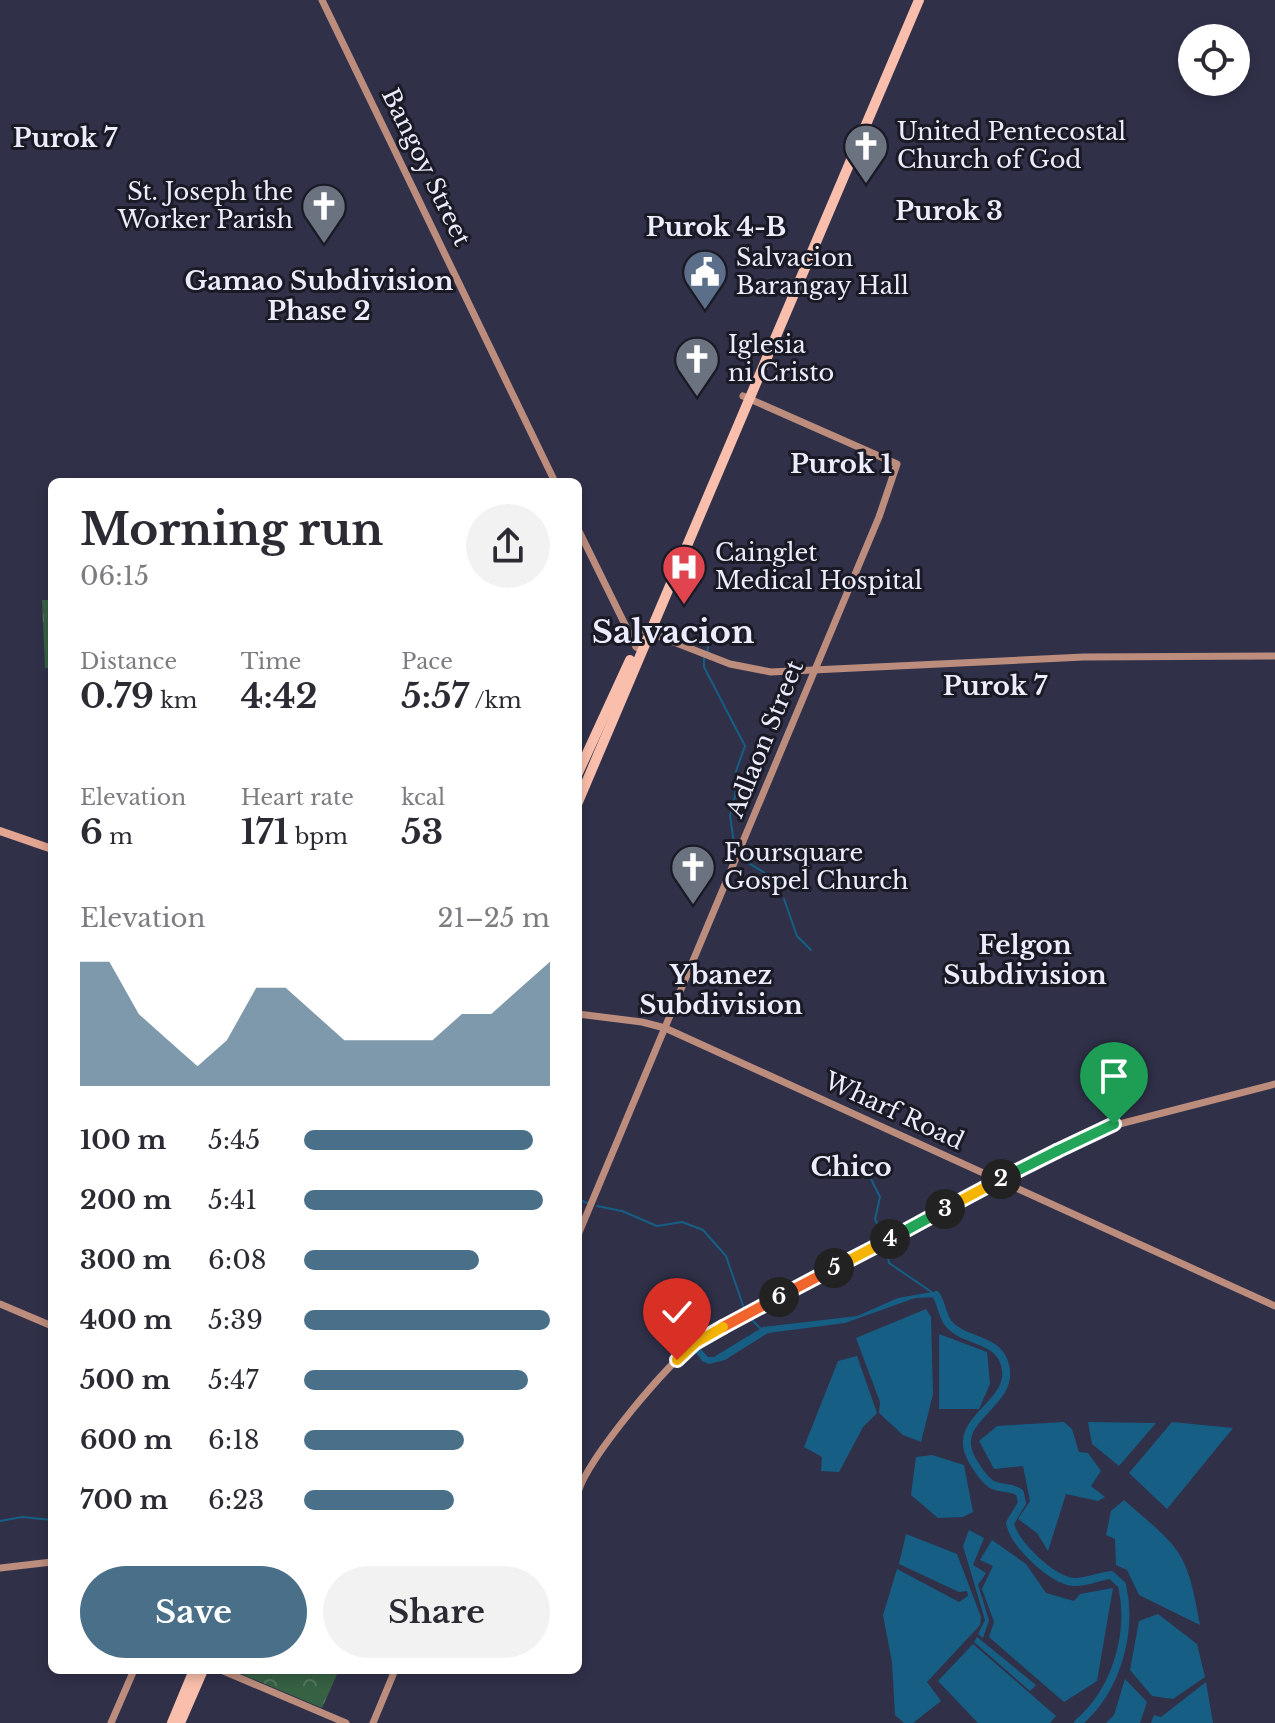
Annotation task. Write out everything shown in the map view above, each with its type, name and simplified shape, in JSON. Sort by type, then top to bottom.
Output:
[{"type":"highway","points":[[582,790],[601,733],[913,0]]},
{"type":"highway","points":[[809,250],[919,0]]},
{"type":"highway","points":[[582,766],[601,733]]},
{"type":"highway","points":[[172,1723],[192,1674]]},
{"type":"highway","points":[[180,1723],[201,1674]]},
{"type":"main road","points":[[0,831],[48,848]]},
{"type":"street","name":"Bangoy Street","points":[[322,0],[553,478]]},
{"type":"street","name":"Adlaon Street","points":[[582,1225],[879,517],[897,464],[746,397]]},
{"type":"street","points":[[582,537],[638,649]]},
{"type":"street","points":[[646,631],[749,669],[814,671],[1084,657],[1275,656]]},
{"type":"street","name":"Wharf Road","points":[[582,1014],[665,1028],[1275,1306]]},
{"type":"street","points":[[582,1485],[604,1448],[691,1346],[998,1181],[1114,1124],[1275,1084]]},
{"type":"street","points":[[0,1304],[48,1324]]},
{"type":"street","points":[[0,1568],[48,1562]]},
{"type":"street","points":[[111,1723],[132,1674]]},
{"type":"street","points":[[230,1674],[346,1723]]},
{"type":"street","points":[[373,1723],[393,1674]]},
{"type":"green space","points":[[42,600],[48,600],[48,668],[45,668]]},
{"type":"green space","points":[[241,1674],[337,1674],[322,1708]]},
{"type":"water","points":[[932,1292],[937,1297],[915,1298],[845,1323],[768,1333],[725,1360],[709,1364],[702,1361],[694,1350],[699,1347],[708,1357],[714,1357],[763,1327],[857,1316],[898,1298]]},
{"type":"water","points":[[926,1309],[931,1317],[933,1394],[921,1442],[903,1435],[879,1413],[880,1402],[856,1338]]},
{"type":"water","points":[[939,1334],[987,1352],[990,1384],[979,1409],[939,1409]]},
{"type":"water","points":[[857,1356],[877,1413],[863,1427],[839,1472],[821,1471],[822,1457],[804,1447],[838,1361]]},
{"type":"water","points":[[1064,1422],[1072,1429],[1079,1452],[1088,1453],[1101,1471],[1091,1486],[1105,1497],[1098,1501],[1066,1494],[1048,1551],[1037,1533],[1018,1519],[1030,1501],[1023,1466],[994,1469],[979,1441],[997,1426]]},
{"type":"water","points":[[1088,1422],[1156,1423],[1119,1466],[1092,1444]]},
{"type":"water","points":[[1172,1422],[1233,1428],[1167,1509],[1129,1473]]},
{"type":"water","points":[[932,1455],[964,1465],[973,1512],[963,1517],[938,1518],[911,1495],[916,1457]]},
{"type":"water","points":[[1124,1500],[1178,1552],[1191,1580],[1200,1625],[1139,1595],[1127,1570],[1116,1565],[1115,1539],[1106,1535],[1111,1511]]},
{"type":"water","points":[[969,1530],[984,1538],[973,1565],[986,1573],[978,1585],[989,1620],[983,1638],[978,1634],[985,1620],[963,1546]]},
{"type":"water","points":[[906,1534],[957,1554],[981,1617],[980,1625],[927,1682],[941,1701],[913,1723],[904,1723],[895,1715],[892,1662],[883,1615],[897,1569],[959,1602],[968,1596],[967,1591],[959,1592],[899,1564]]},
{"type":"water","points":[[992,1540],[1026,1564],[1046,1593],[1074,1601],[1080,1594],[1113,1588],[1097,1681],[1064,1702],[989,1637],[994,1622],[982,1589],[993,1566],[980,1560]]},
{"type":"water","points":[[1158,1614],[1197,1644],[1205,1677],[1173,1699],[1152,1696],[1130,1670],[1139,1621]]},
{"type":"water","points":[[977,1637],[1036,1685],[1030,1691],[974,1642]]},
{"type":"water","points":[[973,1644],[1056,1716],[1050,1723],[978,1723],[938,1681]]},
{"type":"water","points":[[1125,1679],[1147,1702],[1140,1723],[1106,1723],[1114,1715]]},
{"type":"water","points":[[1206,1682],[1213,1723],[1151,1723],[1154,1715],[1161,1717]]},
{"type":"waterway","points":[[707,653],[709,643]]},
{"type":"waterway","points":[[704,658],[704,667],[745,746],[736,771],[735,797],[730,815],[735,851]]},
{"type":"waterway","points":[[742,859],[781,883],[784,890]]},
{"type":"waterway","points":[[784,899],[797,936],[811,950]]},
{"type":"waterway","points":[[868,1173],[880,1197],[875,1219],[884,1238]]},
{"type":"waterway","points":[[582,1201],[587,1203]]},
{"type":"waterway","points":[[597,1206],[622,1211],[657,1226],[682,1222],[703,1230],[726,1256],[745,1311]]},
{"type":"waterway","points":[[886,1244],[889,1263],[936,1295]]},
{"type":"waterway","points":[[936,1295],[948,1323],[995,1349],[1005,1365],[1006,1379],[1001,1391],[975,1422],[967,1445],[972,1460],[988,1482],[1020,1493],[1022,1503],[1010,1523],[1018,1541],[1044,1568],[1064,1579],[1078,1582],[1111,1575],[1122,1585],[1125,1622],[1118,1660],[1102,1695],[1078,1723]]},
{"type":"waterway","points":[[748,1316],[760,1328]]},
{"type":"waterway","points":[[0,1521],[22,1517],[48,1520]]},
{"type":"place","name":"United Pentecostal Church of God","points":[[866,185]]},
{"type":"place","name":"St. Joseph the Worker Parish","points":[[324,245]]},
{"type":"place","name":"Salvacion Barangay Hall","points":[[705,311]]},
{"type":"place","name":"Iglesia ni Cristo","points":[[697,398]]},
{"type":"place","name":"Cainglet Medical Hospital","points":[[684,606]]},
{"type":"place","name":"Foursquare Gospel Church","points":[[693,906]]},
{"type":"district","name":"Purok 7","points":[[65,138]]},
{"type":"district","name":"Purok 3","points":[[949,211]]},
{"type":"district","name":"Purok 4-B","points":[[716,227]]},
{"type":"district","name":"Gamao Subdivision Phase 2","points":[[319,296]]},
{"type":"district","name":"Purok 1","points":[[841,464]]},
{"type":"district","name":"Salvacion","points":[[673,632]]},
{"type":"district","name":"Purok 7","points":[[995,686]]},
{"type":"district","name":"Felgon Subdivision","points":[[1025,960]]},
{"type":"district","name":"Ybanez Subdivision","points":[[721,990]]},
{"type":"district","name":"Chico","points":[[851,1167]]},
{"type":"route","points":[[677,1360],[695,1343],[730,1323],[998,1181],[1114,1124]]}]
